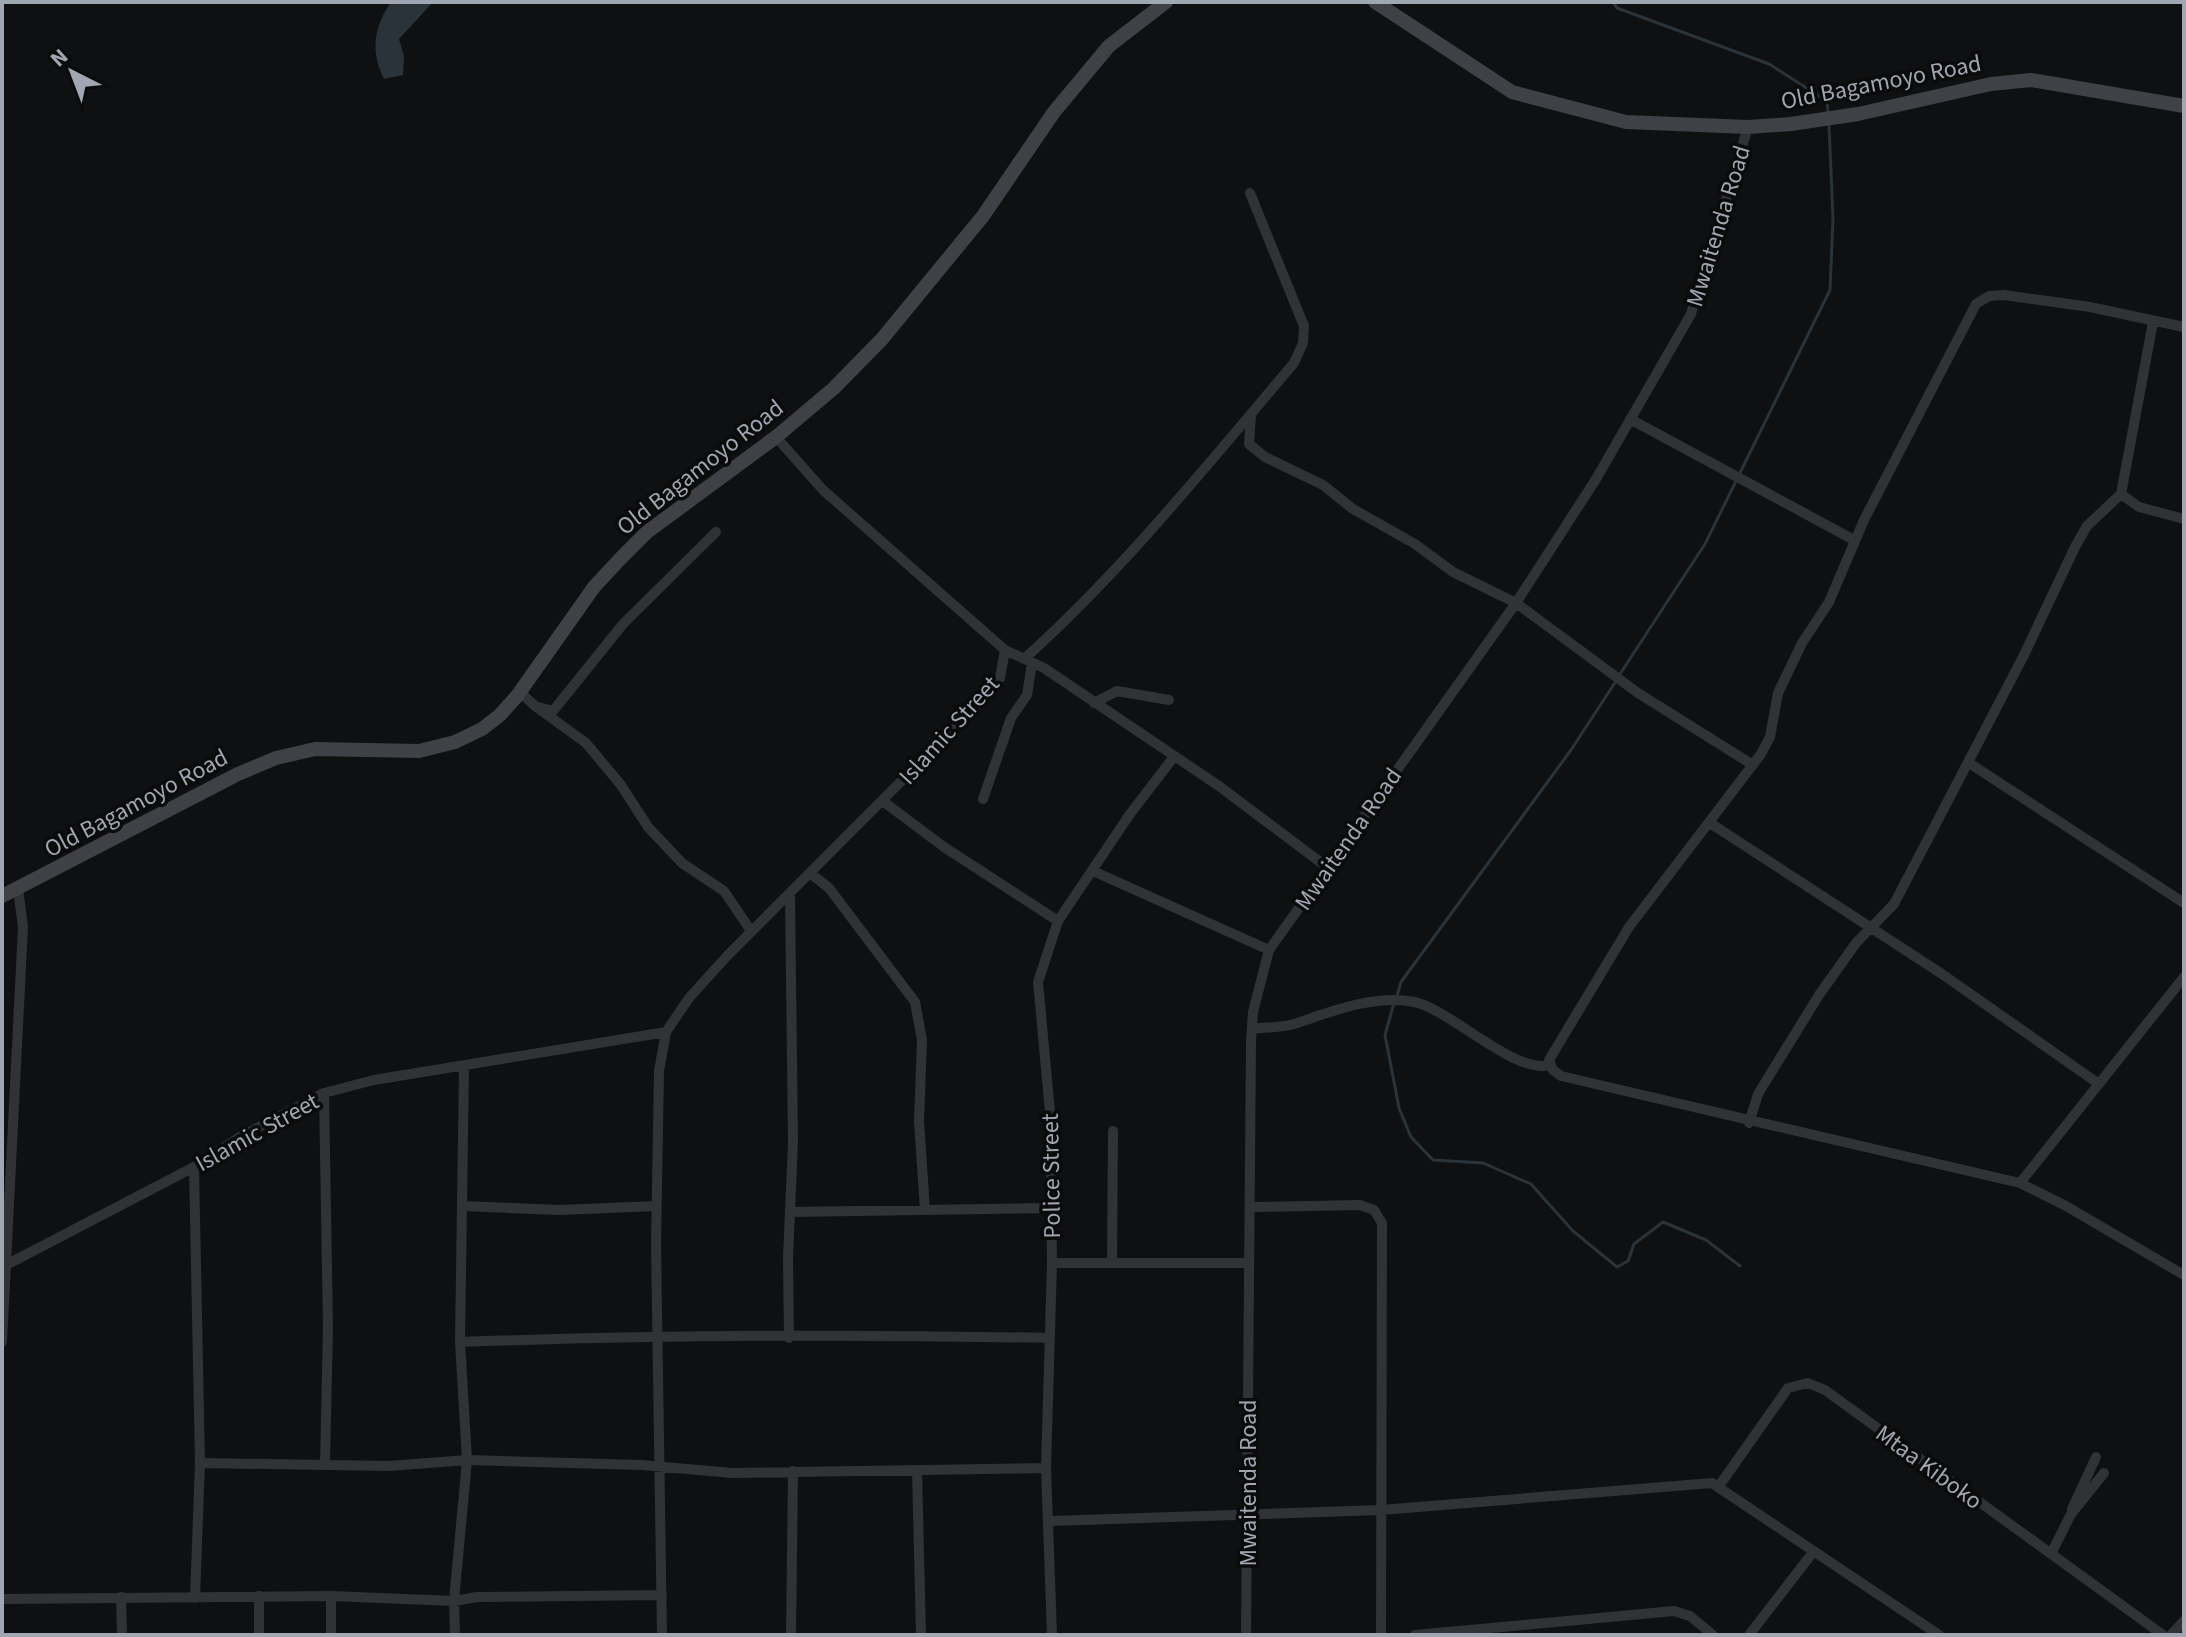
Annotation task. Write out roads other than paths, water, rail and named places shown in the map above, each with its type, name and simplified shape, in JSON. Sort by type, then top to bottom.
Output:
[{"type":"street","name":"Old Bagamoyo Road","points":[[2,896],[238,774],[276,758],[315,749],[419,751],[455,742],[482,729],[520,692],[594,587],[647,532],[776,437],[834,388],[882,339],[983,216],[1054,112],[1109,46],[1166,2]]},
{"type":"street","name":"Old Bagamoyo Road","points":[[1375,2],[1512,92],[1626,122],[1748,127],[1858,114],[1953,91],[2031,80],[2184,106]]},
{"type":"street","name":"Mwaitenda Road","points":[[1246,1635],[1252,1029],[1269,950],[1516,603],[1630,419],[1691,314],[1717,218],[1748,127]]},
{"type":"street","points":[[983,799],[1011,718],[1027,695],[1028,661],[1251,414],[1294,363],[1303,343],[1304,326],[1250,193]]},
{"type":"street","points":[[2184,327],[2090,307],[2004,295],[1982,299],[1972,311],[1854,540],[1829,602],[1802,643],[1778,693],[1770,737],[1753,765],[1621,939],[1550,1055],[1550,1065],[1561,1076],[1749,1123],[2020,1183],[2066,1206],[2184,1275]]},
{"type":"street","points":[[1749,1123],[1758,1094],[1819,995],[1871,928],[1894,904],[1969,763],[2081,537],[2121,494],[2153,322]]},
{"type":"street","points":[[1251,414],[1249,444],[1265,457],[1323,485],[1353,509],[1415,544],[1453,572],[1516,603],[1638,693],[1753,765]]},
{"type":"street","points":[[1630,419],[1854,540]]},
{"type":"street","name":"Islamic Street","points":[[662,1635],[657,1206],[659,1071],[666,1032],[689,998],[751,931],[884,802],[990,692],[1005,666],[1005,650],[823,490],[776,437]]},
{"type":"street","points":[[2121,494],[2139,507],[2184,519]]},
{"type":"street","points":[[535,706],[553,711],[563,703],[591,661],[623,624],[716,532]]},
{"type":"street","points":[[1005,650],[1094,703],[1238,799],[1328,868]]},
{"type":"street","points":[[1094,703],[1117,691],[1169,700]]},
{"type":"street","points":[[520,692],[586,743],[621,785],[648,827],[682,863],[724,891],[751,931]]},
{"type":"street","name":"Police Street","points":[[1052,1635],[1051,1521],[1046,1468],[1052,1263],[1050,1112],[1038,982],[1058,921],[1173,758]]},
{"type":"street","points":[[1969,763],[2184,903]]},
{"type":"street","points":[[884,802],[944,847],[1058,921]]},
{"type":"street","points":[[1710,823],[1871,928],[2099,1084]]},
{"type":"street","points":[[1093,871],[1269,950]]},
{"type":"street","points":[[810,873],[829,888],[915,1002],[922,1040],[919,1121],[925,1210]]},
{"type":"street","points":[[2,1342],[8,1264],[7,1175],[23,927],[18,889]]},
{"type":"street","points":[[789,1338],[793,1142],[790,896]]},
{"type":"street","points":[[2020,1183],[2184,977]]},
{"type":"street","points":[[1252,1029],[1291,1025],[1325,1013],[1390,999],[1401,1000],[1441,1012],[1501,1050],[1536,1065],[1550,1065]]},
{"type":"street","name":"Islamic Street","points":[[8,1264],[194,1167],[240,1137],[324,1093],[374,1080],[464,1067],[599,1040],[666,1032]]},
{"type":"street","points":[[455,1635],[454,1601],[467,1460],[460,1342],[464,1067]]},
{"type":"street","points":[[324,1093],[328,1328],[325,1464]]},
{"type":"street","points":[[1112,1262],[1113,1131]]},
{"type":"street","points":[[194,1167],[200,1463],[195,1598]]},
{"type":"street","points":[[1252,1207],[1360,1205],[1374,1210],[1380,1217],[1383,1313],[1381,1635]]},
{"type":"street","points":[[463,1206],[559,1210],[657,1206]]},
{"type":"street","points":[[790,1212],[1049,1208]]},
{"type":"street","points":[[1052,1263],[1249,1263]]},
{"type":"street","points":[[460,1342],[660,1335],[1050,1338]]},
{"type":"street","name":"Mtaa Kiboko","points":[[1719,1486],[1788,1388],[1808,1383],[1825,1390],[2133,1610],[2163,1635]]},
{"type":"street","points":[[2051,1554],[2096,1457]]},
{"type":"street","points":[[200,1463],[389,1466],[467,1460],[661,1467],[732,1473],[1046,1468]]},
{"type":"street","points":[[917,1470],[921,1635]]},
{"type":"street","points":[[791,1635],[793,1471]]},
{"type":"street","points":[[2071,1514],[2104,1473]]},
{"type":"street","points":[[1051,1521],[1381,1510],[1704,1482],[1719,1486],[1939,1635]]},
{"type":"street","points":[[1749,1635],[1814,1551]]},
{"type":"street","points":[[2,1599],[331,1596],[454,1601],[477,1597],[662,1595]]},
{"type":"street","points":[[259,1596],[259,1635]]},
{"type":"street","points":[[331,1596],[331,1635]]},
{"type":"street","points":[[121,1597],[122,1635]]},
{"type":"street","points":[[1415,1635],[1674,1611],[1690,1616],[1713,1635]]},
{"type":"street","points":[[2171,1635],[2184,1621]]},
{"type":"street","points":[[1913,1635],[1922,1623]]},
{"type":"waterway","points":[[1613,2],[1617,8],[1769,64],[1827,101],[1828,113]]},
{"type":"waterway","points":[[1620,674],[1705,544],[1830,290],[1833,219],[1829,125]]},
{"type":"waterway","points":[[1397,996],[1401,982],[1571,750],[1616,681]]},
{"type":"waterway","points":[[1394,1003],[1385,1035],[1399,1108],[1411,1137],[1433,1160],[1483,1163],[1531,1184],[1573,1231],[1617,1267],[1628,1261],[1634,1244],[1663,1222],[1706,1240],[1740,1266]]}]
